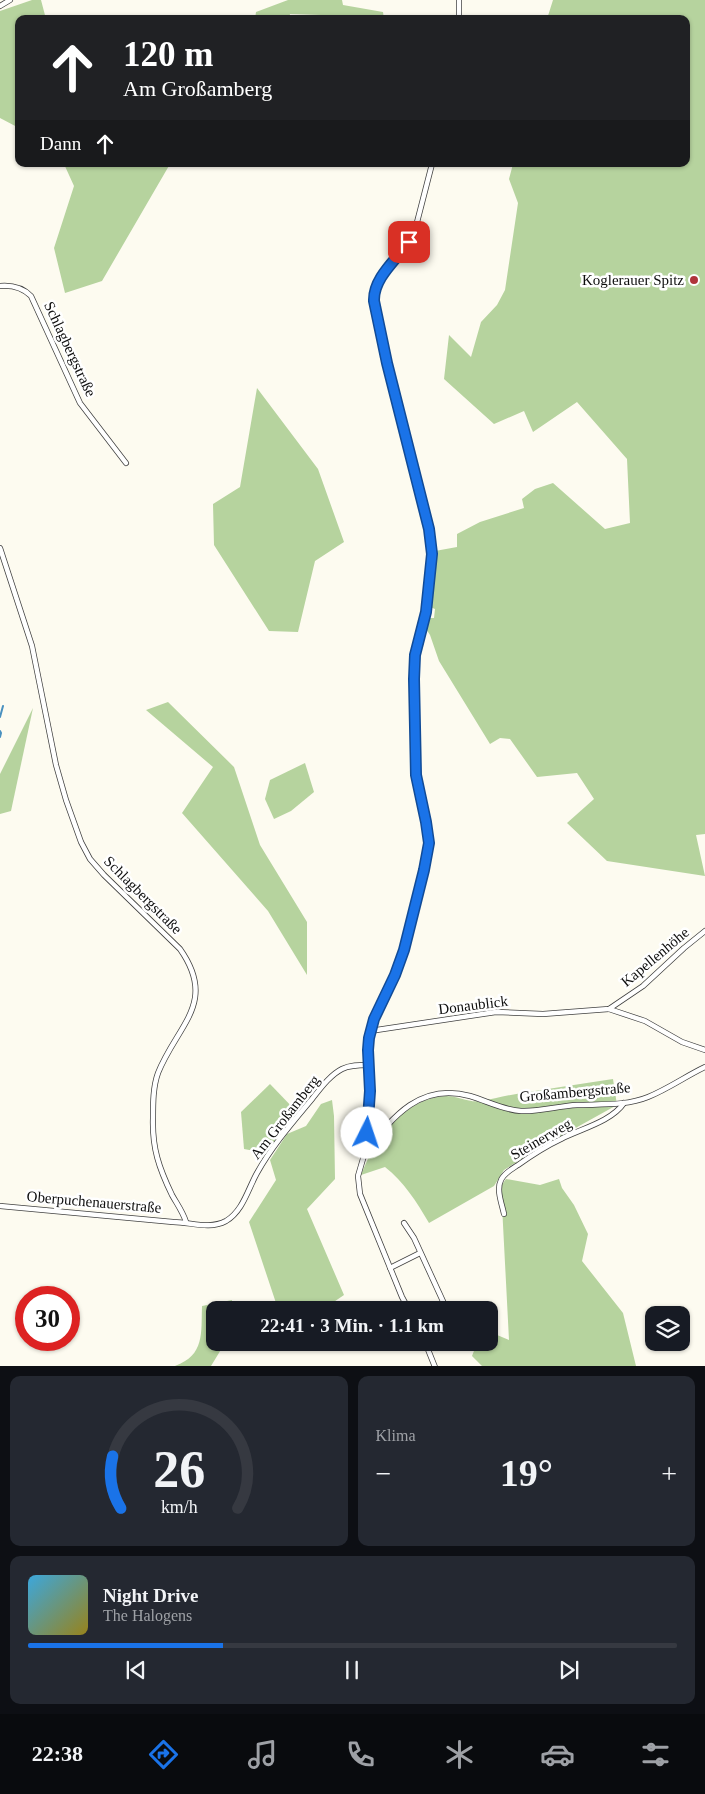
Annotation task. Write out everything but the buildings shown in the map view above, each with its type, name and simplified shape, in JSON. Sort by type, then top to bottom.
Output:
[{"type":"street","points":[[0,6],[10,0]]},
{"type":"street","points":[[459,0],[459,15]]},
{"type":"street","points":[[369,1147],[366,1139],[370,1091],[368,1042],[370,1031],[404,950],[423,877],[429,843],[416,775],[414,679],[415,655],[426,612],[431,541],[376,316],[373,295],[376,285],[409,242],[415,230],[431,167]]},
{"type":"street","name":"Schlagbergstraße","points":[[0,286],[17,287],[25,290],[30,296],[38,309],[80,403],[126,463]]},
{"type":"street","name":"Schlagbergstraße","points":[[0,548],[32,646],[56,765],[81,842],[90,858],[104,875],[175,944],[188,961],[194,975],[196,993],[192,1010],[158,1073],[153,1106],[154,1150],[163,1176],[186,1222]]},
{"type":"street","name":"Kapellenhöhe","points":[[609,1009],[643,986],[705,931]]},
{"type":"street","points":[[609,1009],[645,1021],[682,1042],[705,1050]]},
{"type":"street","name":"Donaublick","points":[[370,1031],[496,1012],[544,1014],[609,1009]]},
{"type":"street","name":"Am Großamberg","points":[[186,1222],[205,1226],[216,1225],[235,1213],[268,1154],[318,1092],[343,1068],[368,1065]]},
{"type":"street","name":"Großambergstraße","points":[[404,1301],[364,1206],[358,1183],[361,1161],[369,1147],[410,1104],[441,1092],[485,1100],[498,1107],[520,1111],[577,1105],[624,1103],[647,1097],[705,1067]]},
{"type":"street","name":"Steinerweg","points":[[504,1214],[498,1189],[500,1181],[506,1174],[531,1156],[560,1139],[609,1116],[624,1103]]},
{"type":"street","name":"Oberpuchenauerstraße","points":[[0,1206],[186,1222]]},
{"type":"street","points":[[404,1223],[414,1238],[443,1301]]},
{"type":"street","points":[[390,1268],[420,1253]]},
{"type":"street","points":[[429,1351],[435,1366]]},
{"type":"green space","points":[[32,0],[41,0],[45,15],[15,15],[15,126],[0,118],[0,11]]},
{"type":"green space","points":[[288,0],[342,0],[343,5],[383,12],[383,15],[256,15],[256,12]]},
{"type":"green space","points":[[553,0],[705,0],[705,834],[696,835],[705,876],[607,861],[567,823],[594,799],[577,773],[537,777],[510,739],[500,738],[490,744],[439,661],[426,629],[428,618],[434,618],[435,609],[430,607],[435,551],[457,547],[457,534],[480,522],[524,508],[522,499],[535,489],[553,483],[605,529],[630,523],[627,459],[577,402],[533,432],[524,411],[494,424],[444,379],[449,335],[471,357],[481,322],[497,305],[505,290],[518,203],[509,179],[512,167],[690,167],[690,15],[548,15]]},
{"type":"green space","points":[[65,167],[168,167],[102,281],[65,293],[54,248],[74,186]]},
{"type":"green space","points":[[257,388],[318,469],[344,542],[315,561],[298,632],[269,631],[214,545],[213,504],[240,487]]},
{"type":"green space","points":[[168,702],[234,767],[260,845],[307,922],[307,975],[268,911],[182,813],[213,767],[146,710]]},
{"type":"green space","points":[[33,708],[11,811],[0,814],[0,774]]},
{"type":"green space","points":[[305,763],[314,792],[291,811],[274,819],[265,799],[270,780]]},
{"type":"green space","points":[[613,1079],[617,1105],[534,1151],[504,1170],[494,1186],[429,1223],[409,1192],[385,1167],[361,1175],[374,1148],[393,1123],[404,1112],[431,1098],[446,1096],[480,1101]]},
{"type":"green space","points":[[270,1084],[297,1112],[266,1153],[244,1149],[241,1112]]},
{"type":"green space","points":[[332,1100],[335,1179],[307,1209],[344,1295],[335,1301],[275,1301],[249,1222],[276,1180],[270,1160],[287,1134],[306,1126],[321,1104]]},
{"type":"green space","points":[[506,1179],[540,1185],[559,1179],[562,1188],[574,1205],[588,1234],[582,1261],[623,1313],[636,1366],[482,1366],[472,1356],[474,1351],[498,1351],[498,1335],[509,1340],[501,1186]]},
{"type":"green space","points":[[206,1305],[206,1351],[220,1351],[211,1366],[175,1366],[192,1356],[196,1349],[201,1334],[202,1306]]},
{"type":"waterway","points":[[0,717],[3,706]]},
{"type":"waterway","points":[[0,731],[0,737]]},
{"type":"place","name":"Koglerauer Spitz","points":[[694,280]]},
{"type":"route","points":[[367,1133],[370,1091],[368,1042],[374,1019],[395,975],[408,937],[429,843],[416,775],[414,665],[425,621],[432,554],[431,541],[380,334],[373,295],[379,281],[409,242]]}]
